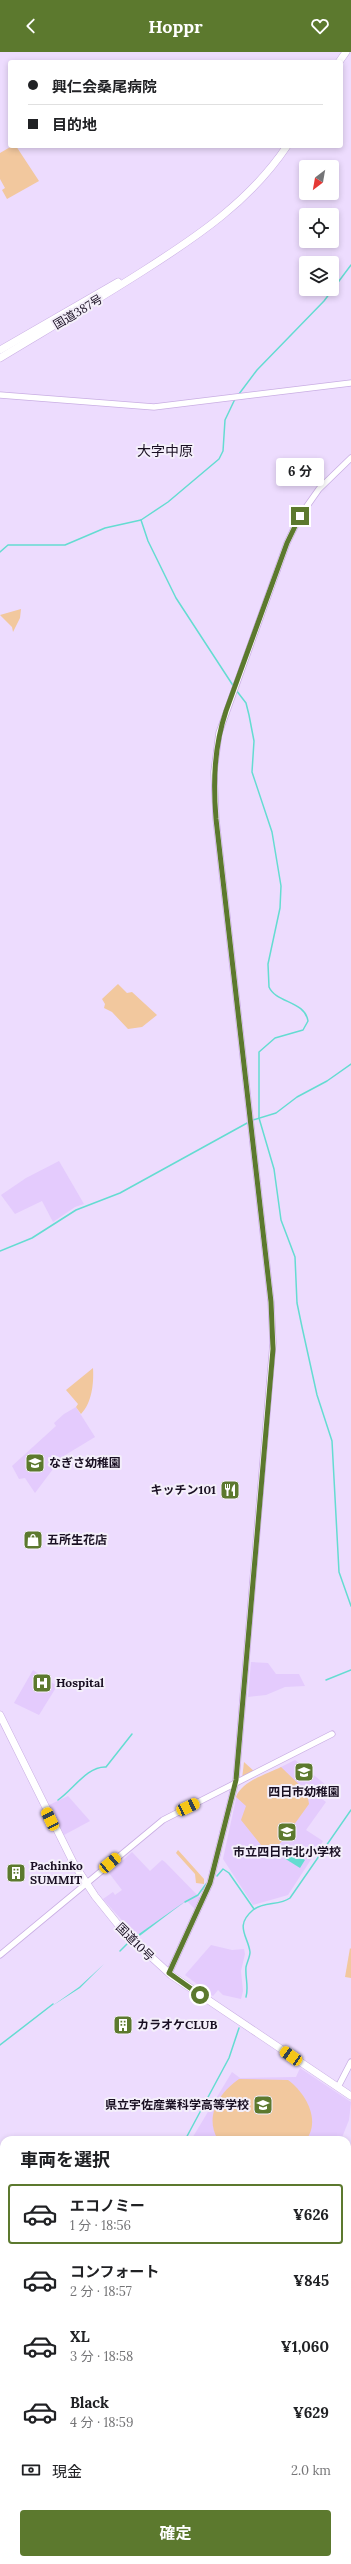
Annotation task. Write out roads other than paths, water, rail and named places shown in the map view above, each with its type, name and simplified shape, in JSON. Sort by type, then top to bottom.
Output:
[{"type":"highway","name":"国道387号","points":[[0,358],[192,240],[228,212],[257,183],[285,148]]},
{"type":"highway","name":"国道387号","points":[[0,350],[98,293],[154,264]]},
{"type":"highway","name":"国道10号","points":[[0,1715],[64,1845],[86,1884],[124,1932],[169,1973],[351,2096]]},
{"type":"street","points":[[0,395],[146,407],[351,383]]},
{"type":"street","points":[[169,1973],[209,1888],[235,1786],[274,1332],[215,805],[214,772],[216,748],[234,688],[295,525],[322,486],[351,458]]},
{"type":"street","points":[[0,1955],[163,1820],[235,1786],[332,1734]]},
{"type":"street","points":[[338,2087],[351,2062]]},
{"type":"waterway","points":[[239,394],[257,370],[324,301],[351,265]]},
{"type":"waterway","points":[[0,552],[8,545],[65,545],[105,528],[141,520],[168,502],[219,459],[223,451],[225,420],[235,399]]},
{"type":"waterway","points":[[141,520],[148,541],[176,598],[234,687]]},
{"type":"waterway","points":[[236,690],[246,703],[249,715],[254,741],[252,772],[272,832],[281,886],[280,908],[268,964],[269,987],[278,996],[302,1010],[306,1014],[308,1021],[303,1030],[275,1038],[259,1052],[259,1118],[274,1169],[281,1220],[295,1257],[297,1303],[317,1395],[332,1441],[339,1572],[351,1606]]},
{"type":"waterway","points":[[253,1120],[276,1113],[297,1097],[327,1081],[351,1064]]},
{"type":"waterway","points":[[0,1251],[32,1238],[76,1210],[120,1193],[249,1122]]},
{"type":"waterway","points":[[326,1680],[351,1670]]},
{"type":"waterway","points":[[58,1800],[86,1774],[93,1770],[106,1767],[132,1734]]},
{"type":"waterway","points":[[246,1997],[246,1967],[250,1952],[243,1926],[244,1921],[247,1916],[257,1907],[281,1902],[290,1898],[351,1810]]},
{"type":"waterway","points":[[217,1876],[223,1869],[229,1873],[254,1909]]},
{"type":"waterway","points":[[185,1902],[198,1895],[206,1884]]},
{"type":"waterway","points":[[120,1951],[127,1944]]},
{"type":"waterway","points":[[0,2045],[53,2004]]},
{"type":"waterway","points":[[187,2136],[229,2058],[239,2028]]},
{"type":"place","name":"なぎさ幼稚園","points":[[35,1463]]},
{"type":"place","name":"キッチン101","points":[[230,1490]]},
{"type":"place","name":"五所生花店","points":[[33,1540]]},
{"type":"place","name":"Hospital","points":[[42,1683]]},
{"type":"place","name":"四日市幼稚園","points":[[304,1772]]},
{"type":"place","name":"市立四日市北小学校","points":[[287,1832]]},
{"type":"place","name":"Pachinko SUMMIT","points":[[16,1873]]},
{"type":"place","name":"カラオケCLUB","points":[[123,2025]]},
{"type":"place","name":"県立宇佐産業科学高等学校","points":[[263,2105]]},
{"type":"district","name":"大字中原","points":[[165,451]]}]
